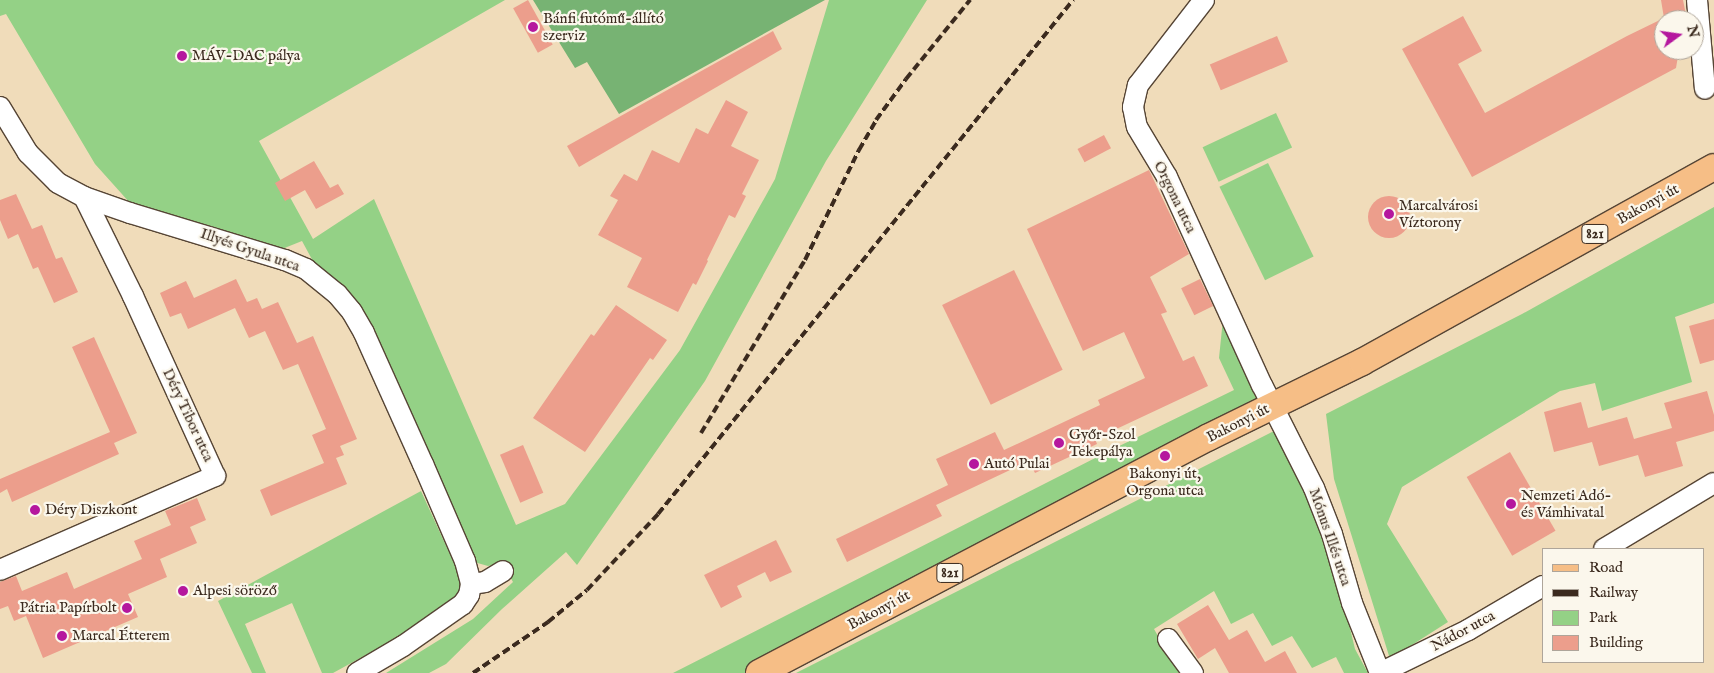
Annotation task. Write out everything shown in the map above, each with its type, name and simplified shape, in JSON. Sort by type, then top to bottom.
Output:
[{"type":"main road","name":"Bakonyi út","points":[[759,673],[1272,405],[1362,362],[1445,318],[1714,166]]},
{"type":"street","name":"Orgona utca","points":[[1204,0],[1138,85],[1134,107],[1137,127],[1167,177],[1272,405]]},
{"type":"street","points":[[1697,0],[1707,17],[1706,89]]},
{"type":"street","name":"Illyés Gyula utca","points":[[0,107],[28,153],[58,183],[84,197],[285,260],[306,269],[337,294],[352,312],[364,333],[465,562],[471,584]]},
{"type":"street","name":"Déry Tibor utca","points":[[0,570],[215,476],[133,296],[84,197]]},
{"type":"street","name":"Mónus Illés utca","points":[[1272,405],[1314,488],[1332,534],[1352,603],[1380,673]]},
{"type":"street","points":[[1606,548],[1714,484]]},
{"type":"street","points":[[357,673],[403,646],[463,604],[469,595],[471,584],[485,582],[504,571]]},
{"type":"street","name":"Nádor utca","points":[[1380,673],[1468,630],[1542,587]]},
{"type":"street","points":[[1168,639],[1193,673]]},
{"type":"green space","points":[[0,0],[505,0],[259,141],[313,239],[374,199],[516,525],[565,504],[680,350],[775,179],[829,0],[927,0],[826,161],[705,381],[577,565],[566,552],[502,609],[446,664],[429,673],[386,673],[473,619],[513,582],[502,563],[488,566],[474,562],[368,333],[333,298],[302,241],[277,251],[130,203],[95,164],[6,14],[0,16]]},
{"type":"green space","points":[[533,0],[825,0],[619,114],[587,62],[575,68]]},
{"type":"green space","points":[[1276,113],[1292,147],[1219,182],[1203,147]]},
{"type":"green space","points":[[1268,163],[1314,256],[1265,280],[1219,187]]},
{"type":"green space","points":[[1714,207],[1714,303],[1675,317],[1692,382],[1602,411],[1595,383],[1560,391],[1402,487],[1387,524],[1448,622],[1390,659],[1334,479],[1326,414],[1522,314]]},
{"type":"green space","points":[[1224,309],[1264,405],[759,673],[673,673],[1107,452],[1234,390],[1219,358]]},
{"type":"green space","points":[[1276,430],[1333,558],[1355,649],[1368,673],[1344,673],[1336,657],[1312,668],[1292,636],[1272,646],[1253,613],[1231,624],[1214,591],[1154,629],[1179,673],[796,673]]},
{"type":"green space","points":[[421,491],[465,587],[455,606],[333,673],[322,673],[292,603],[245,624],[266,673],[252,673],[218,601]]},
{"type":"building","name":"Bánfi futómű-állító szerviz","points":[[528,0],[553,45],[538,53],[513,8]]},
{"type":"building","points":[[1661,0],[1683,0],[1685,10],[1663,10]]},
{"type":"building","points":[[1463,16],[1482,51],[1458,64],[1485,113],[1654,23],[1654,60],[1677,60],[1676,68],[1472,177],[1402,49]]},
{"type":"building","points":[[773,31],[782,49],[579,167],[567,146]]},
{"type":"building","points":[[1277,36],[1288,62],[1221,90],[1210,65]]},
{"type":"building","points":[[726,100],[748,112],[731,146],[759,160],[742,194],[746,196],[735,218],[729,215],[696,285],[693,283],[678,312],[627,287],[642,258],[598,235],[618,200],[610,196],[624,174],[637,181],[652,150],[679,163],[696,128],[708,134]]},
{"type":"building","points":[[1104,135],[1111,148],[1085,162],[1078,149]]},
{"type":"building","points":[[314,161],[330,188],[338,184],[344,194],[316,209],[305,190],[285,201],[275,183]]},
{"type":"building","points":[[1149,170],[1189,254],[1150,277],[1167,312],[1161,314],[1183,361],[1194,356],[1208,386],[1095,439],[1097,444],[1035,473],[1029,461],[936,505],[942,516],[847,562],[836,539],[948,485],[936,459],[995,432],[1004,450],[1100,405],[1098,400],[1145,378],[1124,332],[1083,351],[1027,229]]},
{"type":"building","points":[[16,194],[32,229],[42,225],[56,259],[62,257],[78,292],[54,303],[38,267],[33,269],[18,234],[8,239],[0,220],[0,200]]},
{"type":"building","name":"Marcalvárosi Víztorony","points":[[1393,196],[1401,199],[1407,205],[1410,217],[1407,229],[1401,235],[1385,238],[1377,235],[1371,229],[1368,213],[1371,205],[1377,199]]},
{"type":"building","points":[[1014,270],[1063,370],[991,405],[942,305]]},
{"type":"building","points":[[236,279],[247,302],[257,298],[262,309],[278,302],[297,343],[313,336],[357,439],[340,446],[344,455],[336,458],[347,484],[271,516],[260,490],[324,463],[312,435],[326,429],[298,364],[283,370],[265,331],[249,338],[235,308],[188,329],[181,313],[170,317],[160,293],[186,281],[194,298]]},
{"type":"building","points":[[1200,279],[1213,306],[1194,315],[1181,288]]},
{"type":"building","points":[[616,305],[667,340],[653,360],[650,358],[585,452],[533,418],[591,334],[594,336]]},
{"type":"building","points":[[1714,319],[1714,360],[1700,364],[1689,326]]},
{"type":"building","points":[[94,337],[137,433],[114,443],[119,454],[12,502],[7,489],[0,493],[0,479],[110,432],[72,347]]},
{"type":"building","points":[[1707,391],[1714,415],[1714,431],[1676,442],[1683,466],[1645,477],[1638,455],[1599,466],[1592,442],[1554,452],[1544,412],[1581,402],[1588,428],[1627,417],[1634,439],[1672,428],[1664,403]]},
{"type":"building","points":[[523,445],[543,493],[520,503],[500,455]]},
{"type":"building","name":"Nemzeti Adó- és Vámhivatal","points":[[1510,452],[1556,531],[1512,556],[1467,477]]},
{"type":"building","points":[[197,498],[206,520],[190,527],[197,543],[160,559],[167,577],[128,594],[138,617],[43,658],[26,616],[14,621],[8,606],[0,609],[0,582],[16,576],[22,591],[67,572],[74,589],[142,559],[134,541],[171,525],[165,511]]},
{"type":"building","points":[[776,540],[792,572],[770,582],[765,572],[737,586],[742,597],[721,608],[704,575]]},
{"type":"building","points":[[1208,605],[1229,640],[1247,630],[1265,662],[1285,651],[1297,673],[1229,673],[1215,648],[1198,659],[1177,624]]},
{"type":"railway","points":[[701,433],[805,260],[859,150],[876,120],[906,79],[970,0]]},
{"type":"railway","points":[[473,673],[548,622],[587,590],[658,514],[1073,0]]},
{"type":"place","name":"Bánfi futómű-állító szerviz","points":[[533,27]]},
{"type":"place","name":"MÁV-DAC pálya","points":[[182,56]]},
{"type":"place","name":"Marcalvárosi Víztorony","points":[[1389,214]]},
{"type":"place","name":"Győr-Szol Tekepálya","points":[[1059,443]]},
{"type":"place","name":"Bakonyi út, Orgona utca","points":[[1165,456]]},
{"type":"place","name":"Autó Pulai","points":[[974,464]]},
{"type":"place","name":"Nemzeti Adó- és Vámhivatal","points":[[1511,504]]},
{"type":"place","name":"Déry Diszkont","points":[[35,510]]},
{"type":"place","name":"Alpesi söröző","points":[[183,591]]},
{"type":"place","name":"Pátria Papírbolt","points":[[127,608]]},
{"type":"place","name":"Marcal Étterem","points":[[62,636]]}]
